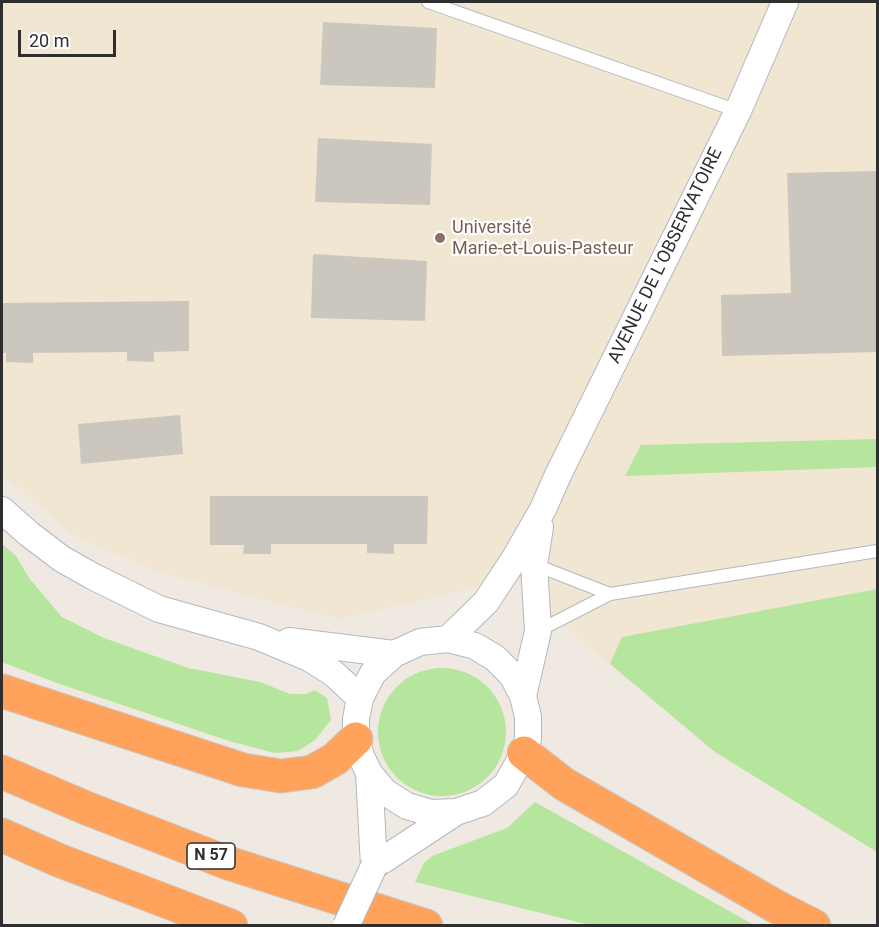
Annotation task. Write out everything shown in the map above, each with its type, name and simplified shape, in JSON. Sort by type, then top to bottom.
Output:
[{"type":"highway","points":[[2,691],[243,770],[281,777],[312,772],[335,759],[356,739]]},
{"type":"highway","points":[[524,753],[564,784],[775,906],[814,926]]},
{"type":"highway","name":"N 57","points":[[2,772],[86,808],[228,863],[426,926]]},
{"type":"highway","points":[[2,835],[58,860],[231,926]]},
{"type":"street","name":"AVENUE DE L'OBSERVATOIRE","points":[[448,639],[525,561],[543,509],[558,475],[738,111],[785,2]]},
{"type":"street","points":[[2,510],[62,559],[140,600],[159,609],[259,637],[309,658],[333,673],[360,698]]},
{"type":"street","points":[[523,696],[538,631],[525,561]]},
{"type":"street","points":[[259,637],[394,654]]},
{"type":"street","points":[[374,866],[456,812],[483,803],[506,785],[524,753],[528,739],[528,717],[523,696],[512,675],[495,658],[475,646],[448,639],[420,642],[394,654],[373,673],[360,698],[356,719],[356,739],[360,756],[369,773],[385,792],[407,806],[431,813],[456,812]]},
{"type":"street","points":[[346,926],[374,866],[369,773]]},
{"type":"lane","points":[[428,2],[738,111]]},
{"type":"lane","points":[[538,631],[610,594],[877,551]]},
{"type":"lane","points":[[525,561],[610,594]]},
{"type":"shaded area","name":"Université Marie-et-Louis-Pasteur","points":[[2,2],[877,2],[877,852],[715,752],[550,615],[531,578],[470,589],[339,619],[165,574],[77,538],[2,474]]},
{"type":"green space","points":[[877,439],[877,467],[625,476],[641,445]]},
{"type":"green space","points":[[2,544],[16,556],[29,578],[62,617],[104,638],[188,668],[260,682],[290,694],[306,694],[315,690],[327,698],[331,720],[315,740],[298,751],[275,753],[229,741],[2,662]]},
{"type":"green space","points":[[877,589],[877,852],[715,752],[610,664],[622,637]]},
{"type":"green space","points":[[442,668],[466,673],[487,687],[501,708],[506,732],[501,756],[487,777],[466,791],[442,796],[418,791],[397,777],[383,756],[378,732],[383,708],[397,687],[418,673]]},
{"type":"green space","points":[[535,802],[754,925],[590,925],[415,882],[424,863],[432,856],[507,828]]},
{"type":"building","points":[[323,22],[437,28],[435,88],[320,85]]},
{"type":"building","points":[[318,138],[432,144],[430,205],[315,202]]},
{"type":"building","points":[[878,171],[878,352],[722,356],[721,295],[791,293],[787,173]]},
{"type":"building","points":[[313,254],[427,261],[425,321],[311,318]]},
{"type":"building","points":[[189,301],[189,351],[154,352],[154,362],[127,361],[127,352],[33,353],[33,363],[6,362],[6,353],[2,353],[2,303]]},
{"type":"building","points":[[180,415],[183,454],[81,464],[78,424]]},
{"type":"building","points":[[210,496],[428,496],[427,544],[394,544],[394,554],[367,553],[367,544],[271,544],[271,554],[243,554],[244,545],[210,545]]},
{"type":"place","name":"Université Marie-et-Louis-Pasteur","points":[[440,238]]}]
